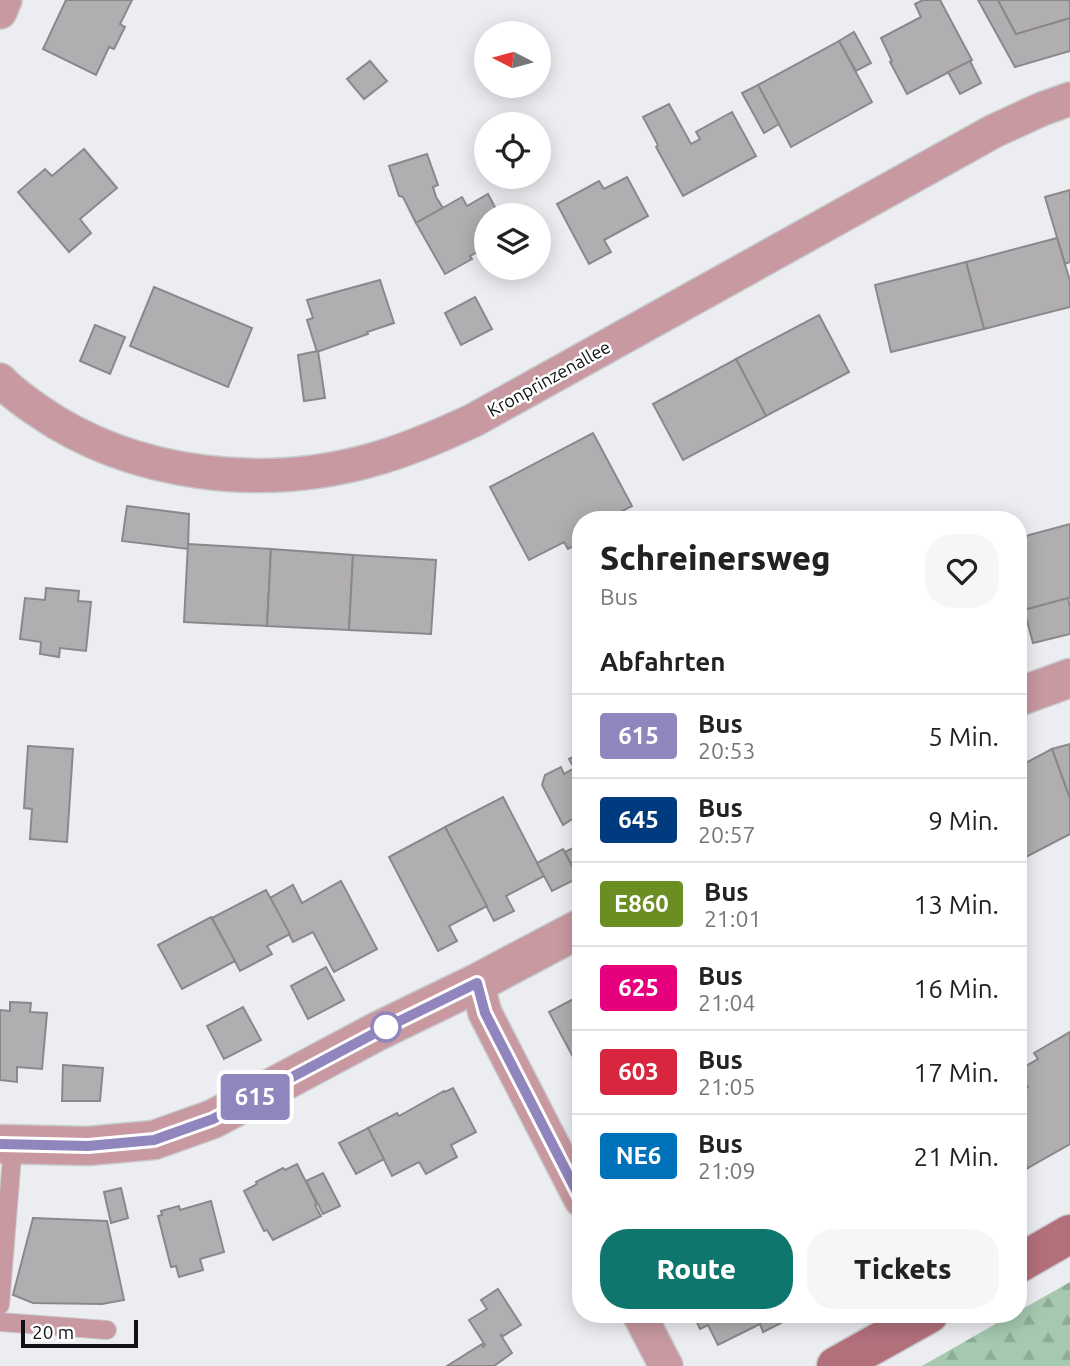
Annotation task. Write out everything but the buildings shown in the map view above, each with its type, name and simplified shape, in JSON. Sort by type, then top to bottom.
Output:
[{"type":"main road","points":[[1027,1260],[1070,1234]]},
{"type":"main road","points":[[836,1366],[913,1323]]},
{"type":"street","points":[[0,12],[5,0]]},
{"type":"street","name":"Kronprinzenallee","points":[[0,380],[24,401],[72,432],[101,446],[143,460],[232,475],[314,472],[374,460],[421,444],[474,420],[994,131],[1070,99]]},
{"type":"street","points":[[1027,694],[1070,678]]},
{"type":"street","points":[[7,1144],[88,1146],[154,1140],[213,1119],[572,933]]},
{"type":"street","points":[[477,983],[485,1013],[572,1182]]},
{"type":"street","points":[[644,1323],[666,1366]]},
{"type":"lane","points":[[0,1305],[7,1144]]},
{"type":"lane","points":[[0,1322],[107,1330]]},
{"type":"green space","points":[[1070,1282],[1070,1366],[922,1366],[997,1323],[1027,1323],[1027,1306]]},
{"type":"bus line","name":"615","points":[[0,1144],[88,1146],[154,1140],[213,1119],[379,1031],[477,983],[485,1013],[572,1182]]}]
